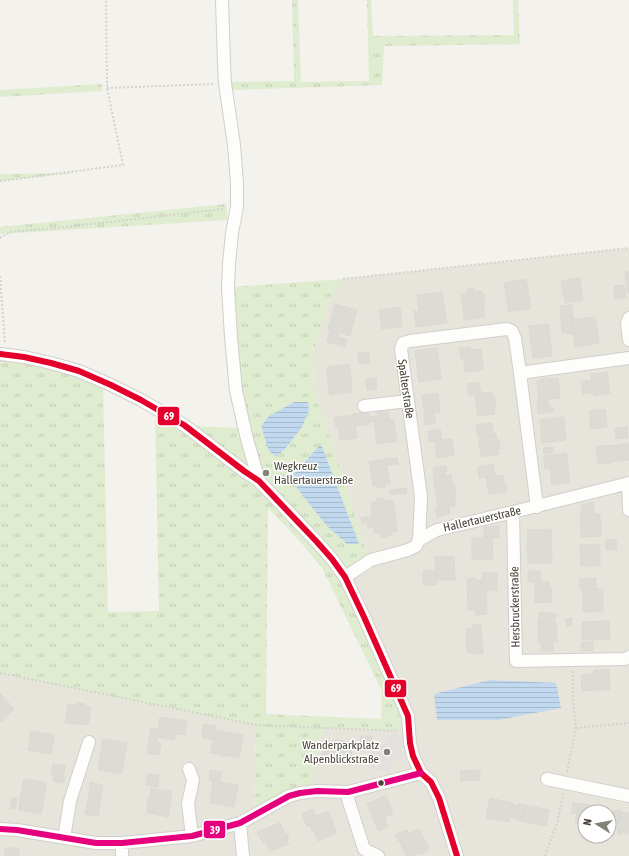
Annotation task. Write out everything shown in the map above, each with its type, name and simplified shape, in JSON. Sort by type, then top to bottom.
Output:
[{"type":"street","points":[[222,0],[225,83],[234,145],[237,183],[237,208],[232,233],[229,264],[228,288],[230,337],[236,391],[247,439],[259,481]]},
{"type":"street","points":[[629,318],[627,324],[629,340]]},
{"type":"street","name":"Spalterstraße","points":[[419,540],[421,497],[401,349],[403,344],[410,341],[507,328],[512,331],[515,338],[520,373],[537,507]]},
{"type":"street","points":[[3,355],[44,361],[79,371],[141,400],[184,425],[259,481],[327,553],[345,577],[408,716],[410,743],[413,756],[421,773],[431,782],[439,798],[457,856]]},
{"type":"street","points":[[520,373],[629,358]]},
{"type":"street","points":[[364,406],[408,401]]},
{"type":"street","points":[[629,483],[629,510]]},
{"type":"street","name":"Hallertauerstraße","points":[[345,577],[371,560],[408,550],[416,546],[419,540],[437,530],[537,507],[629,483]]},
{"type":"street","name":"Hersbruckerstraße","points":[[513,512],[516,661],[625,659],[629,657]]},
{"type":"street","points":[[64,838],[70,801],[89,742]]},
{"type":"street","points":[[189,769],[192,780],[188,804],[192,836]]},
{"type":"street","points":[[0,829],[18,830],[96,843],[122,843],[192,836],[240,824],[289,796],[317,791],[348,792],[421,773]]},
{"type":"street","points":[[547,779],[629,796]]},
{"type":"street","points":[[348,792],[348,799],[364,849],[378,856]]},
{"type":"street","points":[[240,824],[243,856]]},
{"type":"street","points":[[122,843],[122,856]]},
{"type":"path","points":[[0,181],[123,165],[108,88],[106,0]]},
{"type":"path","points":[[108,88],[225,83]]},
{"type":"path","points":[[0,238],[10,232],[237,208]]},
{"type":"path","points":[[343,279],[629,248]]},
{"type":"path","points":[[0,276],[3,355]]},
{"type":"path","points":[[545,856],[557,823],[576,728],[573,702],[572,660]]},
{"type":"path","points":[[0,673],[256,725],[410,732]]},
{"type":"path","points":[[576,728],[629,723]]},
{"type":"shaded area","points":[[629,248],[629,856],[0,856],[0,673],[136,702],[256,725],[254,815],[309,790],[324,728],[414,731],[412,710],[351,577],[368,556],[314,389],[313,355],[330,296],[343,279]]},
{"type":"shaded area","name":"Wanderparkplatz Alpenblickstraße","points":[[388,734],[402,735],[401,761],[391,761],[391,770],[372,770],[373,744],[388,744]]},
{"type":"green space","points":[[292,0],[298,0],[301,82],[369,81],[367,0],[371,0],[373,36],[514,35],[513,0],[518,0],[520,44],[384,46],[382,85],[230,90],[229,82],[294,81]]},
{"type":"green space","points":[[102,84],[102,91],[0,97],[0,90]]},
{"type":"green space","points":[[76,173],[0,181],[0,174]]},
{"type":"green space","points":[[226,204],[228,220],[0,234],[0,227]]},
{"type":"green space","points":[[343,279],[330,297],[313,355],[314,389],[368,556],[346,570],[262,475],[243,404],[232,287]]},
{"type":"green space","points":[[0,358],[55,367],[103,386],[108,612],[159,611],[155,412],[208,446],[247,479],[302,530],[337,576],[351,600],[403,718],[404,731],[324,728],[310,788],[254,811],[256,725],[136,702],[0,673]],"holes":[[[268,508],[298,539],[322,568],[382,691],[381,719],[266,714]]]},
{"type":"green space","points":[[191,426],[239,428],[249,462],[244,468]]},
{"type":"water","points":[[294,402],[308,402],[309,410],[302,427],[285,449],[276,457],[269,451],[261,426],[269,416]]},
{"type":"water","points":[[321,444],[359,544],[347,544],[326,525],[297,488],[293,475]]},
{"type":"water","points":[[490,680],[556,683],[561,708],[498,720],[437,720],[434,694]]},
{"type":"building","points":[[625,272],[629,272],[629,293],[628,293]]},
{"type":"building","points":[[580,278],[583,300],[565,303],[561,281]]},
{"type":"building","points":[[526,279],[531,308],[509,312],[504,283]]},
{"type":"building","points":[[624,285],[626,297],[615,299],[614,286]]},
{"type":"building","points":[[474,288],[475,292],[482,291],[485,301],[483,301],[484,311],[478,311],[476,315],[472,316],[471,313],[464,314],[461,294],[468,293],[467,289]]},
{"type":"building","points":[[442,292],[447,323],[416,327],[414,311],[419,311],[417,295]]},
{"type":"building","points":[[335,304],[357,310],[350,336],[328,329]]},
{"type":"building","points":[[572,305],[573,316],[561,318],[560,306]]},
{"type":"building","points":[[400,307],[402,326],[382,329],[379,310]]},
{"type":"building","points":[[478,311],[484,311],[485,317],[464,320],[464,314],[471,313],[472,316],[476,315]]},
{"type":"building","points":[[573,316],[573,335],[562,332],[561,318]]},
{"type":"building","points":[[595,317],[599,343],[575,347],[572,320]]},
{"type":"building","points":[[548,324],[552,356],[533,358],[529,326]]},
{"type":"building","points":[[330,330],[339,333],[338,337],[347,339],[345,347],[327,342]]},
{"type":"building","points":[[470,347],[471,350],[463,351],[464,358],[461,359],[459,348]]},
{"type":"building","points":[[437,348],[439,363],[417,366],[415,351]]},
{"type":"building","points":[[481,349],[483,369],[479,371],[465,372],[463,351]]},
{"type":"building","points":[[368,352],[370,363],[359,364],[358,353]]},
{"type":"building","points":[[439,363],[441,379],[419,382],[417,366]]},
{"type":"building","points":[[349,364],[351,378],[328,381],[327,367]]},
{"type":"building","points":[[607,372],[610,393],[594,396],[591,374]]},
{"type":"building","points":[[351,378],[352,392],[330,395],[328,381]]},
{"type":"building","points":[[376,378],[377,389],[367,390],[366,379]]},
{"type":"building","points":[[558,378],[560,398],[539,401],[537,381]]},
{"type":"building","points":[[592,380],[593,393],[583,394],[581,382]]},
{"type":"building","points":[[479,383],[481,394],[469,395],[467,384]]},
{"type":"building","points":[[492,392],[493,399],[495,399],[495,414],[478,416],[475,394]]},
{"type":"building","points":[[438,393],[440,412],[425,414],[422,395]]},
{"type":"building","points":[[548,400],[549,408],[553,407],[554,411],[538,414],[537,401]]},
{"type":"building","points":[[387,406],[389,419],[370,422],[369,417],[378,416],[377,407]]},
{"type":"building","points":[[605,409],[607,427],[591,429],[589,411]]},
{"type":"building","points":[[368,412],[370,424],[355,426],[353,414]]},
{"type":"building","points":[[434,413],[436,423],[425,425],[424,414]]},
{"type":"building","points":[[354,415],[357,438],[340,440],[338,426],[336,427],[334,418]]},
{"type":"building","points":[[564,417],[566,440],[542,443],[540,420]]},
{"type":"building","points":[[393,419],[397,441],[377,444],[374,421]]},
{"type":"building","points":[[492,423],[494,435],[478,437],[476,425]]},
{"type":"building","points":[[627,427],[628,438],[616,439],[615,428]]},
{"type":"building","points":[[440,429],[442,440],[429,442],[428,431]]},
{"type":"building","points":[[496,434],[497,440],[499,440],[499,454],[481,457],[478,443],[480,443],[479,437]]},
{"type":"building","points":[[452,439],[454,455],[437,458],[435,441]]},
{"type":"building","points":[[628,443],[629,460],[619,461],[617,445]]},
{"type":"building","points":[[617,445],[619,461],[598,464],[596,447]]},
{"type":"building","points":[[554,447],[554,452],[544,454],[543,448]]},
{"type":"building","points":[[566,453],[568,466],[545,469],[544,456]]},
{"type":"building","points":[[397,458],[398,464],[387,465],[386,459]]},
{"type":"building","points":[[386,459],[390,484],[385,484],[386,487],[377,488],[377,485],[373,486],[369,462]]},
{"type":"building","points":[[493,464],[495,476],[479,478],[478,467]]},
{"type":"building","points":[[446,466],[447,472],[444,472],[445,476],[434,478],[433,468]]},
{"type":"building","points":[[568,466],[570,482],[552,485],[550,469]]},
{"type":"building","points":[[451,475],[452,483],[454,482],[455,491],[436,493],[434,478]]},
{"type":"building","points":[[503,475],[507,490],[506,492],[489,494],[486,477]]},
{"type":"building","points":[[406,488],[407,493],[390,495],[390,490]]},
{"type":"building","points":[[455,491],[455,506],[438,508],[436,493]]},
{"type":"building","points":[[384,498],[385,501],[393,500],[395,513],[372,516],[371,503],[377,502],[377,499]]},
{"type":"building","points":[[594,502],[594,514],[582,514],[581,505]]},
{"type":"building","points":[[449,507],[450,513],[437,517],[435,508]]},
{"type":"building","points":[[395,513],[397,531],[391,533],[391,535],[381,538],[380,532],[375,533],[372,516]]},
{"type":"building","points":[[580,514],[600,514],[601,536],[581,537]]},
{"type":"building","points":[[372,516],[374,527],[368,528],[367,523],[362,523],[361,518]]},
{"type":"building","points":[[499,526],[499,538],[484,538],[484,527]]},
{"type":"building","points":[[551,529],[552,563],[528,563],[528,530]]},
{"type":"building","points":[[472,538],[492,538],[493,559],[472,559]]},
{"type":"building","points":[[616,539],[617,550],[611,550],[611,540]]},
{"type":"building","points":[[606,540],[611,540],[611,550],[606,550]]},
{"type":"building","points":[[600,544],[600,566],[581,566],[580,545]]},
{"type":"building","points":[[454,556],[455,580],[436,580],[435,557]]},
{"type":"building","points":[[436,570],[436,585],[423,585],[423,571]]},
{"type":"building","points":[[528,571],[541,571],[541,582],[528,582]]},
{"type":"building","points":[[482,573],[497,573],[497,590],[482,590]]},
{"type":"building","points":[[476,578],[476,580],[482,580],[482,590],[486,590],[487,614],[475,615],[475,610],[468,610],[467,579]]},
{"type":"building","points":[[596,578],[596,590],[580,590],[580,579]]},
{"type":"building","points":[[535,582],[550,582],[550,588],[552,588],[552,597],[550,597],[551,602],[535,603]]},
{"type":"building","points":[[603,589],[603,611],[583,612],[583,590]]},
{"type":"building","points":[[540,612],[556,614],[554,623],[538,623]]},
{"type":"building","points":[[572,618],[572,626],[567,626],[566,619]]},
{"type":"building","points":[[609,621],[610,639],[582,640],[582,622]]},
{"type":"building","points":[[538,623],[557,623],[557,642],[553,642],[553,651],[541,651],[541,642],[538,642]]},
{"type":"building","points":[[473,625],[481,625],[483,654],[467,653],[466,629],[473,629]]},
{"type":"building","points":[[593,642],[593,650],[581,651],[581,643]]},
{"type":"building","points":[[594,670],[609,670],[610,690],[595,690]]},
{"type":"building","points":[[594,674],[595,690],[582,691],[581,675]]},
{"type":"building","points":[[0,693],[14,709],[1,722],[0,721]]},
{"type":"building","points":[[77,703],[85,704],[84,706],[91,707],[88,725],[65,723],[68,704],[77,705]]},
{"type":"building","points":[[160,717],[187,721],[185,735],[175,734],[174,740],[158,737],[157,743],[161,744],[159,755],[147,753],[151,728],[158,730]]},
{"type":"building","points":[[204,724],[216,726],[214,740],[202,738]]},
{"type":"building","points":[[215,730],[243,735],[239,758],[227,755],[221,757],[220,754],[210,753]]},
{"type":"building","points":[[31,731],[54,735],[51,754],[28,750]]},
{"type":"building","points":[[361,736],[372,736],[371,743],[360,743]]},
{"type":"building","points":[[103,739],[127,743],[122,774],[98,770]]},
{"type":"building","points":[[324,740],[334,742],[334,740],[339,740],[335,763],[320,759],[321,754],[324,753]]},
{"type":"building","points":[[339,740],[353,743],[352,756],[349,765],[335,763]]},
{"type":"building","points":[[53,764],[65,766],[63,777],[51,775]]},
{"type":"building","points":[[210,770],[222,772],[220,782],[209,780]]},
{"type":"building","points":[[480,770],[480,780],[461,781],[460,771]]},
{"type":"building","points":[[148,774],[159,775],[158,787],[146,785]]},
{"type":"building","points":[[54,775],[65,777],[64,783],[53,781]]},
{"type":"building","points":[[24,779],[46,783],[44,798],[21,794]]},
{"type":"building","points":[[213,781],[238,785],[234,807],[210,803]]},
{"type":"building","points":[[90,782],[103,785],[101,797],[89,795]]},
{"type":"building","points":[[151,788],[172,792],[168,817],[147,813],[148,803],[146,801],[149,798]]},
{"type":"building","points":[[21,794],[44,798],[41,814],[19,810]]},
{"type":"building","points":[[89,795],[101,797],[98,816],[85,814]]},
{"type":"building","points":[[386,796],[393,814],[384,817],[388,827],[378,831],[367,804]]},
{"type":"building","points":[[12,798],[17,799],[15,809],[10,809]]},
{"type":"building","points":[[490,798],[513,803],[509,822],[486,818]]},
{"type":"building","points":[[573,803],[578,804],[576,814],[571,813]]},
{"type":"building","points":[[519,804],[525,805],[522,821],[516,820]]},
{"type":"building","points":[[513,805],[519,806],[516,818],[511,817]]},
{"type":"building","points":[[525,805],[549,810],[546,826],[522,821]]},
{"type":"building","points":[[313,809],[316,816],[328,811],[337,833],[318,841],[314,830],[312,831],[310,825],[307,826],[302,814]]},
{"type":"building","points":[[617,810],[621,811],[619,822],[617,822]]},
{"type":"building","points":[[621,812],[629,813],[629,834],[618,834],[617,831]]},
{"type":"building","points":[[577,813],[577,823],[575,823]]},
{"type":"building","points":[[280,823],[284,833],[289,837],[287,841],[289,844],[270,851],[266,842],[263,843],[257,832]]},
{"type":"building","points":[[419,829],[424,840],[428,843],[428,850],[423,854],[418,853],[411,856],[406,856],[399,840],[398,841],[395,835],[407,830],[408,834]]},
{"type":"building","points":[[5,848],[19,848],[19,856],[5,856]]},
{"type":"transit line","name":"69","points":[[0,354],[24,357],[79,371],[141,400],[184,425],[259,481],[317,542],[345,577],[364,617],[408,716],[410,743],[413,756],[421,773],[431,782],[439,798],[457,856]]},
{"type":"transit line","name":"39","points":[[0,829],[17,830],[96,843],[122,843],[192,836],[240,823],[289,796],[317,791],[348,792],[421,773]]},
{"type":"place","name":"Wegkreuz Hallertauerstraße","points":[[266,473]]},
{"type":"place","name":"Wanderparkplatz Alpenblickstraße","points":[[387,752]]}]
